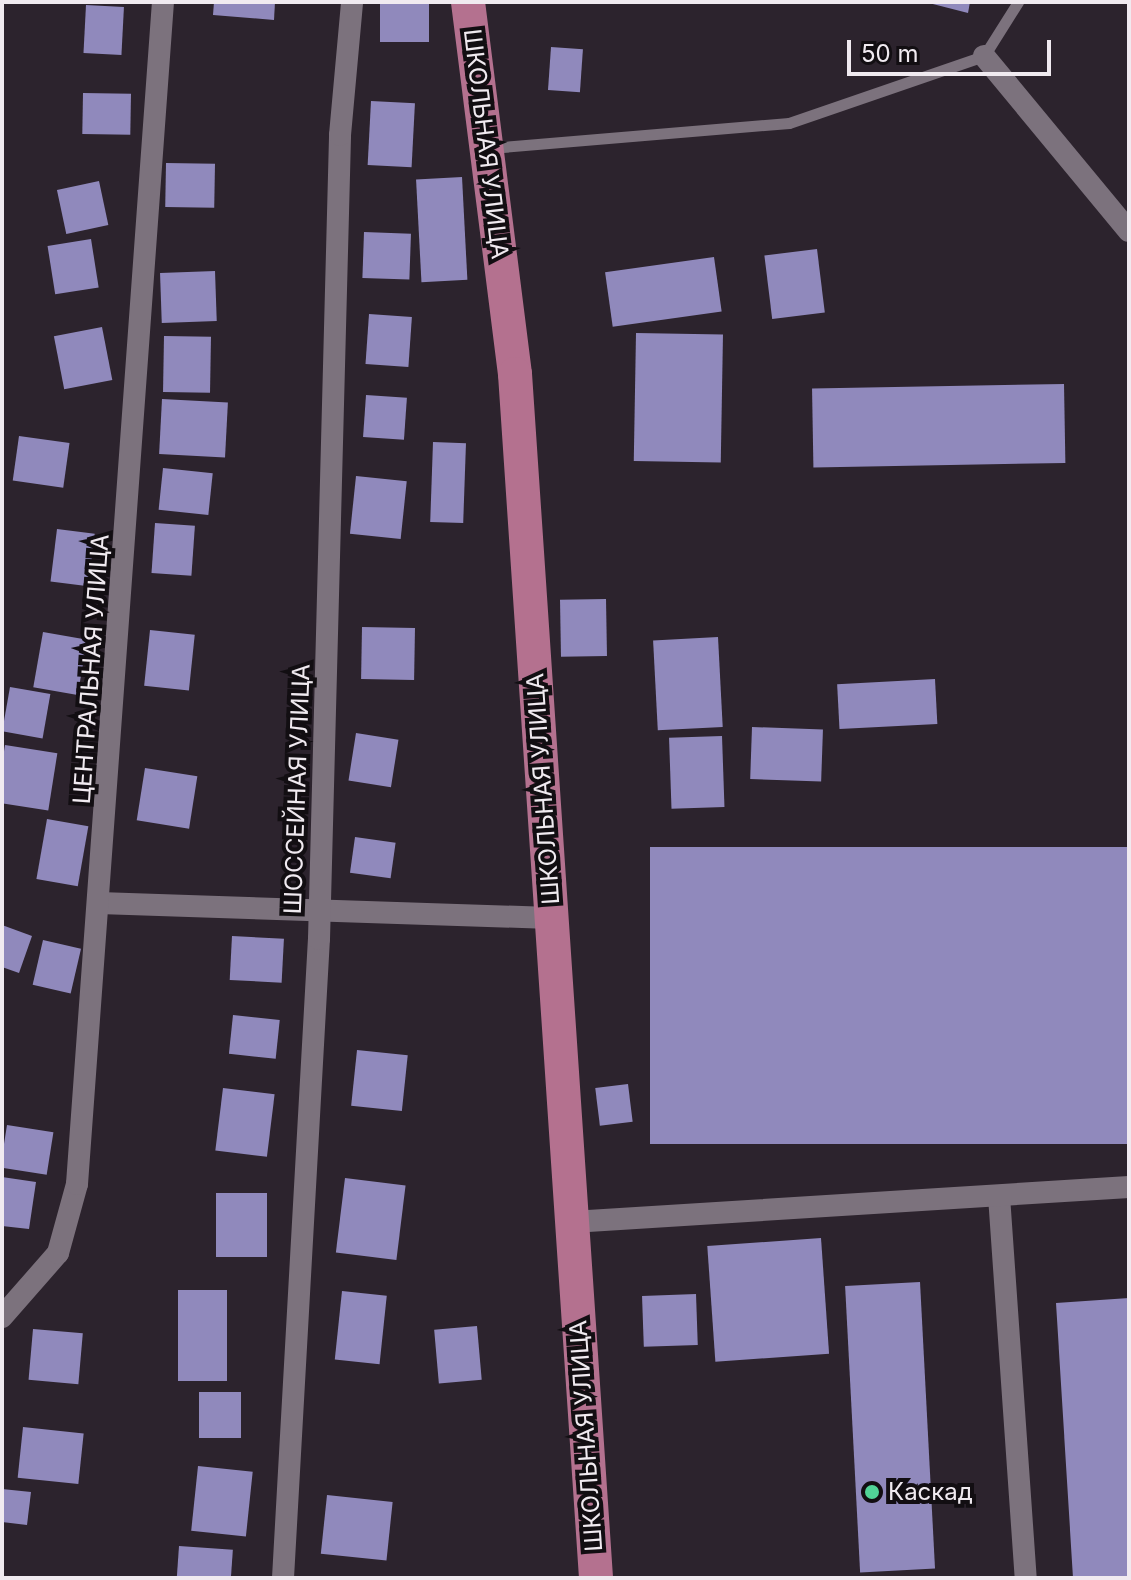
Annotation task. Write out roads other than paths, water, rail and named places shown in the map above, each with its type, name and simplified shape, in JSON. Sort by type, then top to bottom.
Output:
[{"type":"main road","name":"ШКОЛЬНАЯ УЛИЦА","points":[[468,2],[515,374],[596,1578]]},
{"type":"street","name":"ЦЕНТРАЛЬНАЯ УЛИЦА","points":[[2,1317],[58,1253],[77,1184],[163,2]]},
{"type":"street","name":"ШОССЕЙНАЯ УЛИЦА","points":[[283,1578],[319,911],[340,135],[352,2]]},
{"type":"street","points":[[984,56],[1129,231]]},
{"type":"street","points":[[99,903],[551,918]]},
{"type":"street","points":[[572,1222],[1129,1187]]},
{"type":"street","points":[[999,1196],[1026,1578]]},
{"type":"lane","points":[[488,148],[789,123],[984,56],[1018,2]]},
{"type":"place","name":"Каскад","points":[[872,1492]]}]
